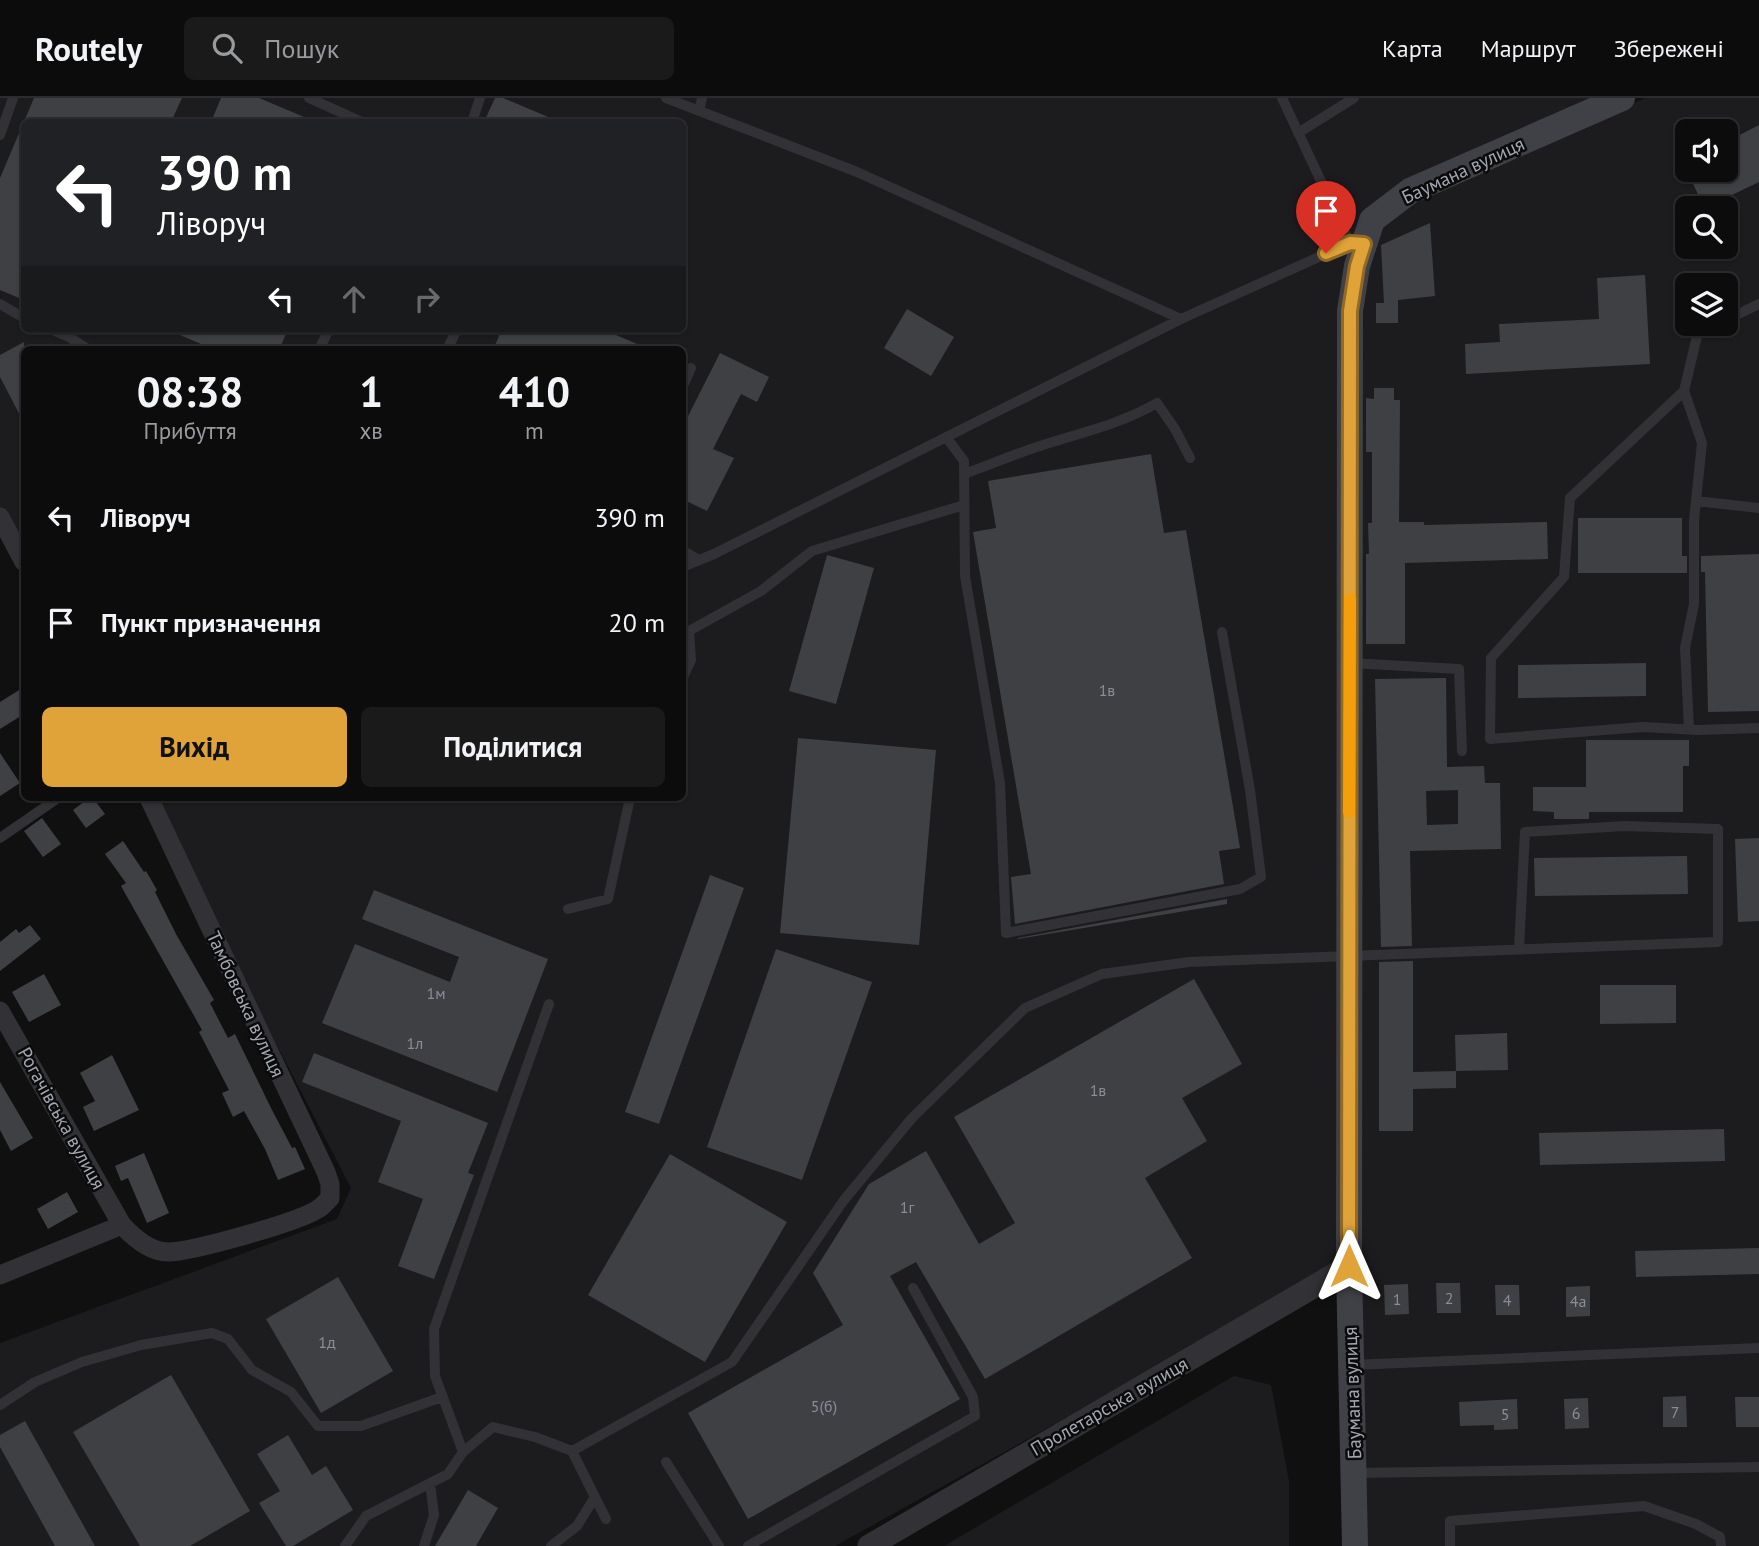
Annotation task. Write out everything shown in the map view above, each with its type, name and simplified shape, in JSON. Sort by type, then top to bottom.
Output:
[{"type":"main road","name":"Баумана вулиця","points":[[1355,1546],[1349,1266],[1349,955],[1350,311],[1357,266],[1357,243],[1372,220],[1410,191],[1622,98]]},
{"type":"street","points":[[0,517],[21,556]]},
{"type":"street","name":"Тамбовська вулиця","points":[[122,1225],[154,1250],[168,1252],[201,1246],[302,1217],[319,1209],[330,1198],[330,1184],[326,1172],[150,801]]},
{"type":"street","name":"Рогачівська вулиця","points":[[0,1011],[122,1225]]},
{"type":"street","points":[[0,1275],[122,1225]]},
{"type":"street","name":"Пролетарська вулиця","points":[[869,1546],[1349,1266]]},
{"type":"lane","points":[[0,135],[13,98]]},
{"type":"lane","points":[[309,98],[355,119]]},
{"type":"lane","points":[[473,119],[480,98]]},
{"type":"lane","points":[[666,98],[857,172],[1181,319]]},
{"type":"lane","points":[[699,111],[702,98]]},
{"type":"lane","points":[[686,565],[1181,319],[1357,243],[1282,98]]},
{"type":"lane","points":[[1298,133],[1354,98]]},
{"type":"lane","points":[[0,304],[21,316]]},
{"type":"lane","points":[[1738,314],[1759,304]]},
{"type":"lane","points":[[60,333],[83,346]]},
{"type":"lane","points":[[1689,729],[1685,648],[1693,604],[1696,501],[1702,443],[1684,391],[1697,336]]},
{"type":"lane","points":[[686,379],[691,368]]},
{"type":"lane","points":[[1684,391],[1570,498],[1564,577],[1491,659],[1490,739],[1643,727],[1759,728]]},
{"type":"lane","points":[[964,474],[1038,446],[1093,431],[1157,403],[1190,458]]},
{"type":"lane","points":[[946,437],[964,461],[965,576],[1000,783],[1006,933],[1240,889],[1261,877],[1250,790],[1222,632]]},
{"type":"lane","points":[[1696,501],[1759,508]]},
{"type":"lane","points":[[686,671],[691,660],[689,631],[761,591],[812,551],[964,505]]},
{"type":"lane","points":[[686,552],[699,560]]},
{"type":"lane","points":[[1350,663],[1459,669],[1462,751]]},
{"type":"lane","points":[[0,838],[54,801]]},
{"type":"lane","points":[[568,909],[608,899],[629,801]]},
{"type":"lane","points":[[572,1451],[732,1362],[844,1200],[912,1118],[1024,1009],[1102,974],[1189,962],[1718,942],[1718,829],[1625,826],[1525,832],[1519,949]]},
{"type":"lane","points":[[463,1452],[435,1376],[434,1329],[550,1004]]},
{"type":"lane","points":[[748,1546],[975,1416],[973,1397],[913,1289]]},
{"type":"lane","points":[[0,1405],[36,1382],[82,1362],[141,1345],[212,1333],[228,1339],[253,1370],[291,1392],[318,1426],[361,1426],[442,1396]]},
{"type":"lane","points":[[1351,1365],[1759,1349]]},
{"type":"lane","points":[[345,1546],[366,1516],[448,1474],[463,1452],[493,1427],[535,1437],[572,1451],[607,1519]]},
{"type":"lane","points":[[666,1462],[719,1546]]},
{"type":"lane","points":[[1354,1473],[1759,1467]]},
{"type":"lane","points":[[424,1546],[434,1515],[430,1483]]},
{"type":"lane","points":[[551,1546],[577,1527],[595,1497]]},
{"type":"lane","points":[[1450,1546],[1450,1521],[1644,1506],[1696,1524],[1720,1537],[1721,1546]]},
{"type":"shaded area","points":[[0,98],[1596,98],[1363,214],[1338,1267],[835,1546],[0,1546],[0,1343],[337,1219],[351,1188],[151,801],[686,801],[686,346],[21,346],[21,559],[0,520]]},
{"type":"shaded area","points":[[1645,98],[1759,98],[1759,1546],[1365,1546],[1359,1266],[1361,311],[1367,268],[1381,227],[1415,200]]},
{"type":"shaded area","points":[[1234,1376],[1271,1385],[1289,1481],[1289,1546],[944,1546]]},
{"type":"building","points":[[34,98],[182,98],[172,119],[25,119]]},
{"type":"building","points":[[221,98],[259,98],[309,119],[212,119]]},
{"type":"building","points":[[495,98],[503,98],[553,119],[485,119]]},
{"type":"building","points":[[1759,125],[1759,182],[1730,196],[1699,196],[1692,182],[1738,182],[1738,136]]},
{"type":"building","points":[[21,129],[21,299],[0,290],[0,178]]},
{"type":"building","points":[[1430,223],[1435,296],[1398,300],[1398,323],[1376,323],[1376,303],[1384,303],[1381,245]]},
{"type":"building","points":[[1645,275],[1650,364],[1466,374],[1465,344],[1500,342],[1499,324],[1599,319],[1597,278]]},
{"type":"building","points":[[907,309],[954,337],[931,376],[884,348]]},
{"type":"building","points":[[175,333],[286,333],[281,346],[206,346]]},
{"type":"building","points":[[500,333],[611,333],[642,346],[495,346]]},
{"type":"building","points":[[24,342],[24,346],[21,346],[21,417],[0,377],[0,355]]},
{"type":"building","points":[[720,353],[769,377],[757,402],[741,394],[713,449],[734,458],[707,511],[686,501],[686,420]]},
{"type":"building","points":[[1374,388],[1394,388],[1394,400],[1400,400],[1399,522],[1424,522],[1424,525],[1547,522],[1548,559],[1405,563],[1405,644],[1366,644],[1366,554],[1369,554],[1368,523],[1372,523],[1372,452],[1366,452],[1366,398],[1374,399]]},
{"type":"building","points":[[1151,454],[1164,533],[1186,530],[1240,848],[1219,851],[1224,884],[1015,924],[1011,877],[1031,874],[973,532],[996,528],[988,481]]},
{"type":"building","points":[[1578,518],[1682,518],[1682,556],[1687,556],[1687,573],[1578,573]]},
{"type":"building","points":[[1759,554],[1759,711],[1708,712],[1705,572],[1701,572],[1701,556]]},
{"type":"building","points":[[827,555],[874,568],[836,704],[789,691]]},
{"type":"building","points":[[1646,663],[1646,696],[1518,698],[1518,665]]},
{"type":"building","points":[[1446,678],[1447,767],[1484,766],[1485,783],[1500,783],[1501,849],[1410,851],[1412,946],[1381,947],[1375,679]],"holes":[[[1458,790],[1458,824],[1427,825],[1426,791]]]},
{"type":"building","points":[[21,689],[21,716],[0,729],[0,702]]},
{"type":"building","points":[[798,738],[936,750],[919,945],[780,933]]},
{"type":"building","points":[[1586,740],[1689,740],[1689,766],[1683,766],[1683,812],[1589,812],[1589,819],[1554,819],[1554,812],[1533,811],[1533,787],[1586,787]]},
{"type":"building","points":[[0,753],[20,783],[0,796]]},
{"type":"building","points":[[85,801],[95,801],[105,814],[86,828],[73,810]]},
{"type":"building","points":[[42,818],[61,844],[43,857],[24,831]]},
{"type":"building","points":[[1759,838],[1759,921],[1738,922],[1735,839]]},
{"type":"building","points":[[123,841],[157,890],[155,892],[176,934],[214,1000],[210,1003],[228,1038],[235,1034],[271,1108],[305,1169],[278,1180],[244,1111],[233,1117],[222,1093],[229,1090],[199,1032],[202,1030],[121,886],[126,883],[105,854]]},
{"type":"building","points":[[1687,856],[1688,894],[1535,896],[1534,858]]},
{"type":"building","points":[[710,875],[744,888],[659,1124],[625,1112]]},
{"type":"building","points":[[374,890],[548,959],[497,1092],[322,1023],[355,944],[450,982],[459,957],[362,919]]},
{"type":"building","points":[[1227,899],[1227,904],[1018,939],[1018,938]]},
{"type":"building","points":[[30,925],[41,939],[0,971],[0,942],[16,929],[19,933]]},
{"type":"building","points":[[776,949],[872,982],[802,1180],[707,1147]]},
{"type":"building","points":[[1413,961],[1413,1072],[1456,1071],[1456,1088],[1413,1089],[1413,1131],[1379,1131],[1379,962]]},
{"type":"building","points":[[44,974],[61,1005],[29,1022],[12,992]]},
{"type":"building","points":[[1194,979],[1242,1064],[1182,1098],[1207,1141],[1145,1178],[1192,1258],[985,1379],[916,1262],[890,1276],[960,1399],[748,1519],[688,1413],[843,1325],[813,1273],[869,1184],[926,1151],[979,1244],[1015,1223],[954,1117]]},
{"type":"building","points":[[1600,985],[1676,985],[1676,1023],[1600,1024]]},
{"type":"building","points":[[1507,1033],[1508,1070],[1456,1071],[1455,1035]]},
{"type":"building","points":[[314,1053],[488,1123],[468,1173],[474,1175],[434,1279],[398,1266],[423,1199],[378,1182],[401,1121],[302,1082]]},
{"type":"building","points":[[112,1055],[139,1110],[94,1131],[83,1107],[95,1101],[80,1073]]},
{"type":"building","points":[[0,1082],[33,1138],[11,1151],[0,1130]]},
{"type":"building","points":[[1724,1129],[1725,1161],[1540,1165],[1539,1133]]},
{"type":"building","points":[[144,1153],[169,1213],[147,1223],[128,1178],[121,1181],[115,1166]]},
{"type":"building","points":[[670,1154],[787,1222],[705,1362],[588,1295]]},
{"type":"building","points":[[67,1192],[78,1212],[48,1229],[37,1209]]},
{"type":"building","points":[[1759,1248],[1759,1274],[1636,1277],[1635,1251]]},
{"type":"building","points":[[338,1277],[393,1371],[321,1413],[266,1319]]},
{"type":"building","points":[[1436,1283],[1460,1283],[1461,1313],[1437,1313]]},
{"type":"building","points":[[1408,1284],[1409,1314],[1385,1315],[1384,1285]]},
{"type":"building","points":[[1495,1285],[1519,1285],[1520,1315],[1496,1315]]},
{"type":"building","points":[[1590,1286],[1590,1316],[1566,1317],[1566,1287]]},
{"type":"building","points":[[171,1375],[250,1511],[190,1546],[140,1546],[73,1432]]},
{"type":"building","points":[[1686,1396],[1687,1427],[1663,1427],[1663,1397]]},
{"type":"building","points":[[1735,1397],[1759,1397],[1759,1427],[1736,1427]]},
{"type":"building","points":[[1588,1398],[1589,1428],[1565,1429],[1564,1399]]},
{"type":"building","points":[[1517,1399],[1518,1429],[1494,1430],[1494,1425],[1460,1426],[1459,1402]]},
{"type":"building","points":[[25,1421],[95,1546],[55,1546],[0,1447],[0,1435]]},
{"type":"building","points":[[288,1435],[312,1475],[326,1466],[353,1510],[293,1546],[286,1546],[259,1503],[280,1491],[257,1454]]},
{"type":"building","points":[[468,1490],[498,1508],[476,1546],[435,1546]]},
{"type":"slow traffic","points":[[1349,812],[1350,599]]},
{"type":"route","points":[[1326,253],[1350,243],[1364,244],[1357,266],[1350,311],[1349,1266]]}]
